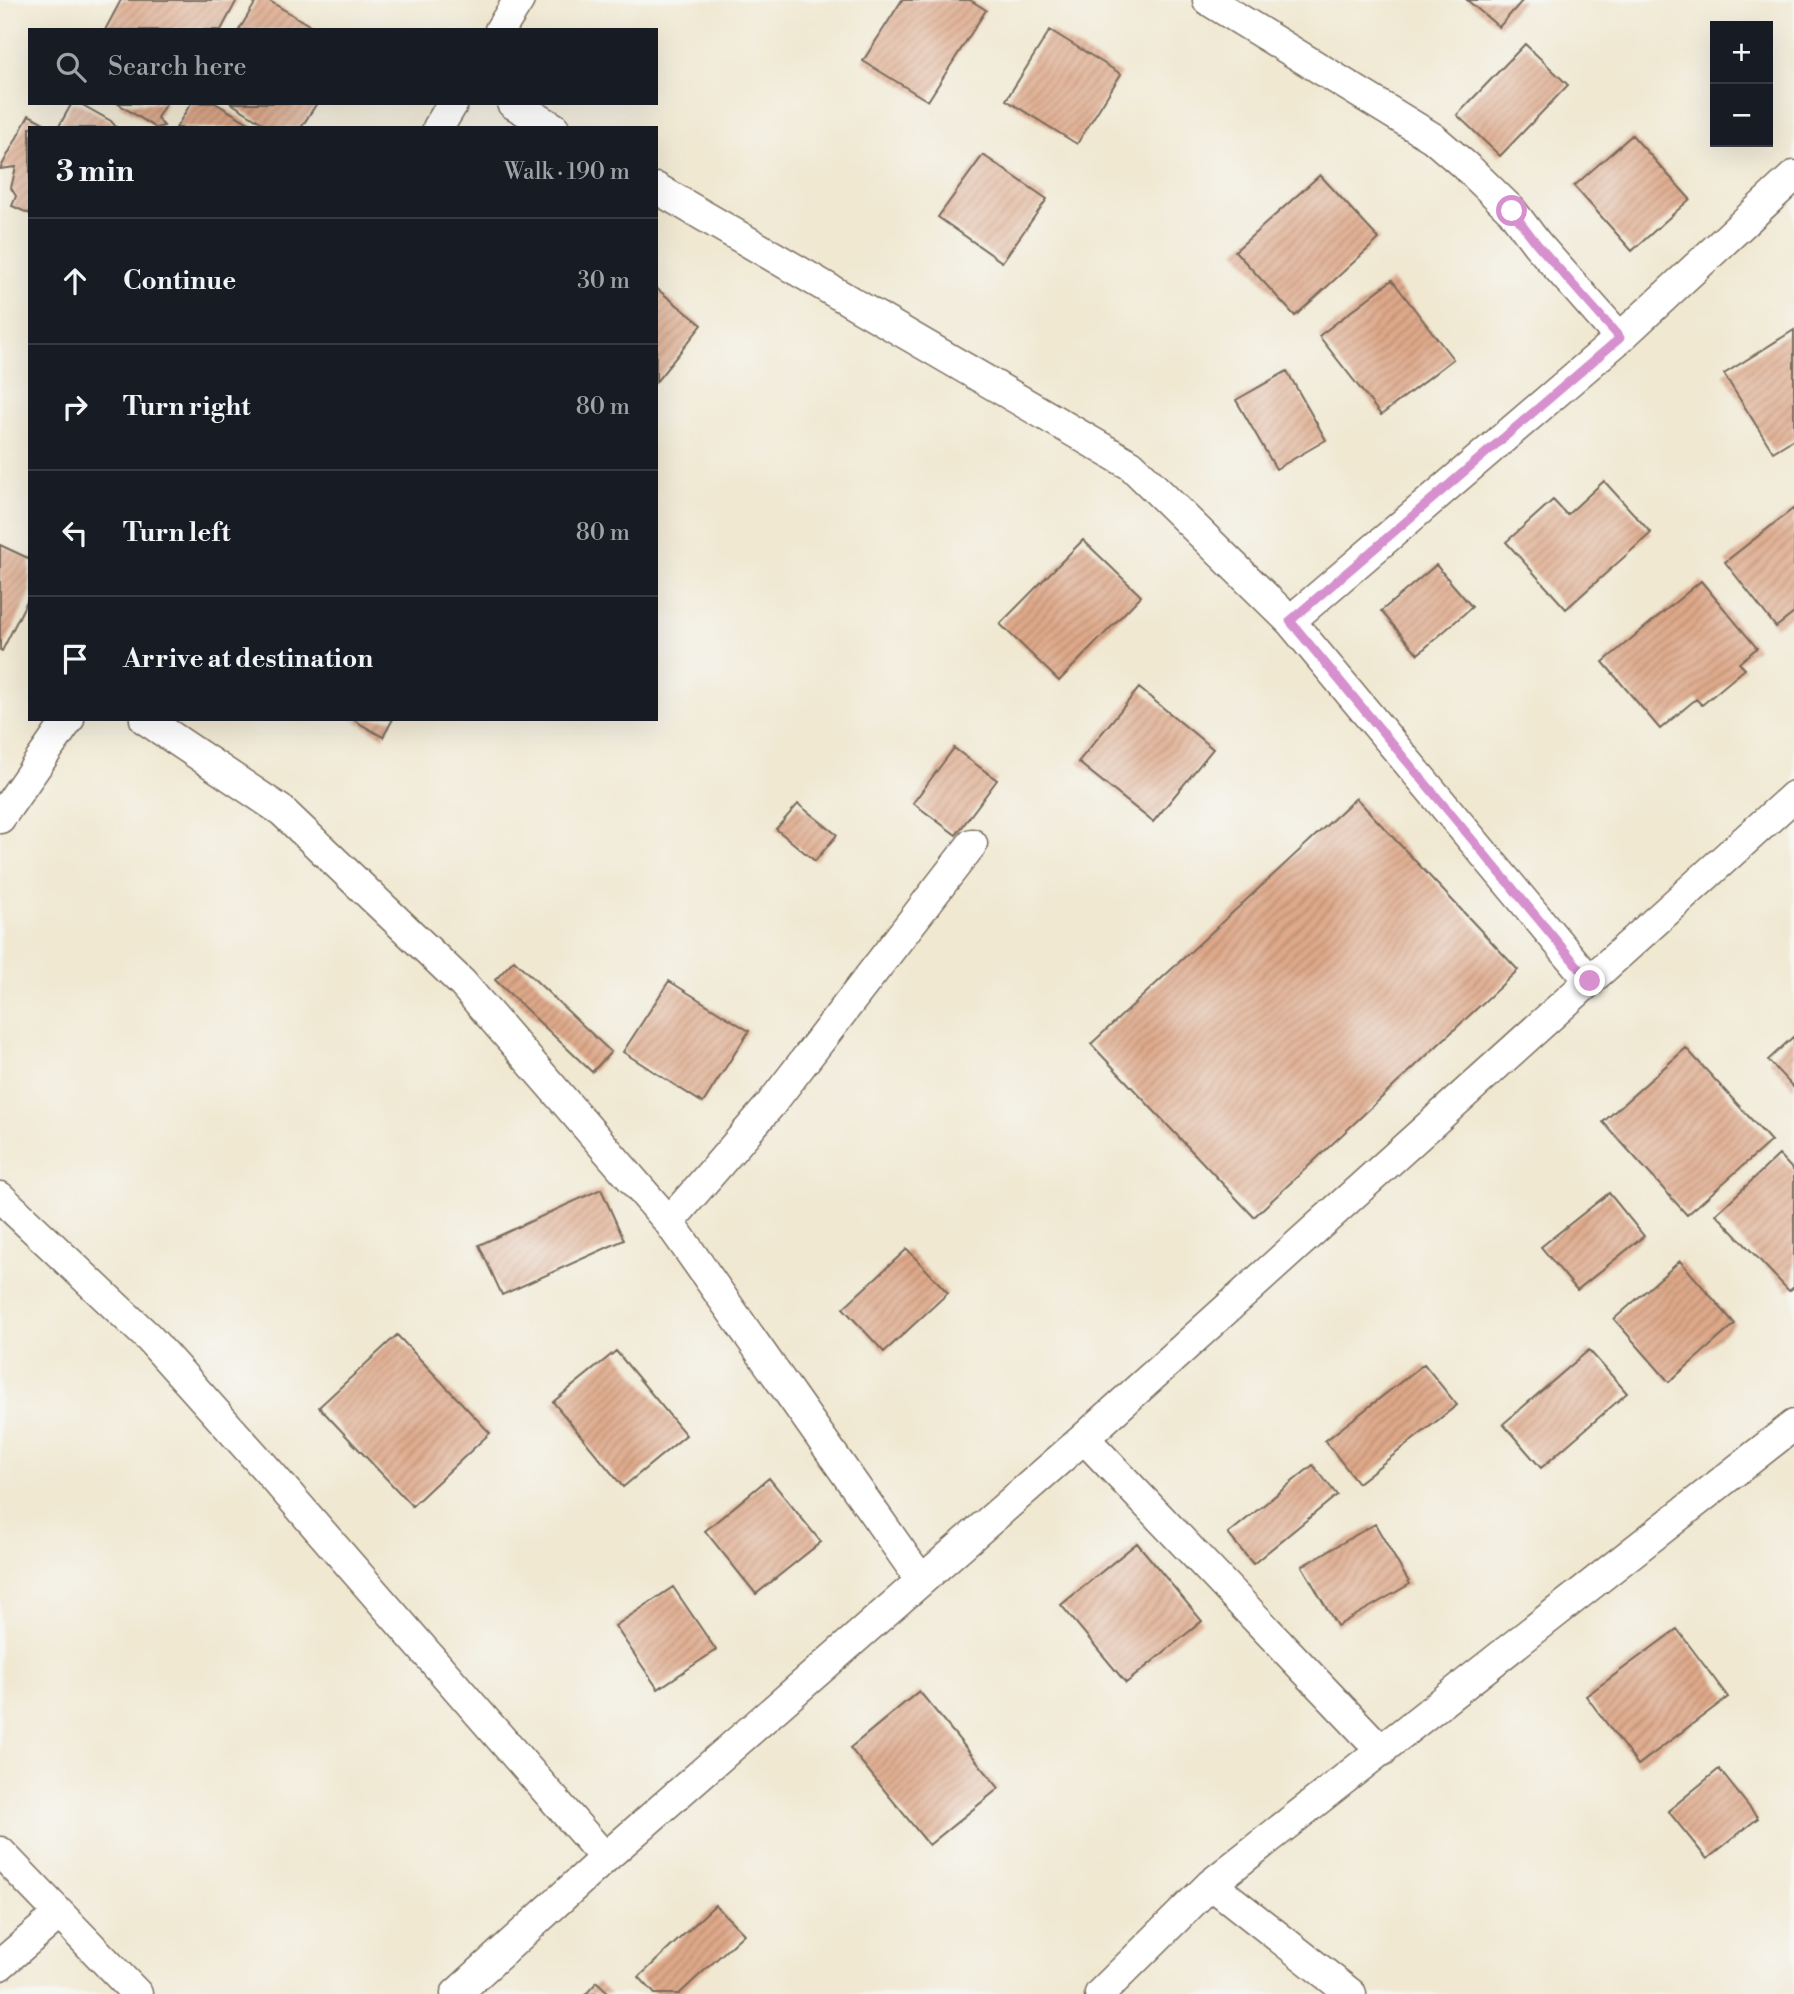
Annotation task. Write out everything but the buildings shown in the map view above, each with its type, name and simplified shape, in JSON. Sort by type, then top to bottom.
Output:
[{"type":"street","points":[[501,28],[519,0]]},
{"type":"street","points":[[1208,0],[1433,138],[1471,170],[1512,211],[1537,244],[1620,338]]},
{"type":"street","points":[[439,126],[452,105]]},
{"type":"street","points":[[515,105],[551,126]]},
{"type":"street","points":[[1290,621],[1620,338],[1794,176]]},
{"type":"street","points":[[658,188],[1131,465],[1290,621],[1590,981]]},
{"type":"street","points":[[0,818],[68,721]]},
{"type":"street","points":[[148,721],[282,811],[452,973],[669,1222],[921,1580]]},
{"type":"street","points":[[456,1994],[605,1858],[1084,1438],[1794,796]]},
{"type":"street","points":[[669,1222],[771,1104],[972,845]]},
{"type":"street","points":[[0,1197],[149,1338],[605,1858]]},
{"type":"street","points":[[1100,1994],[1211,1884],[1794,1425]]},
{"type":"street","points":[[1084,1438],[1382,1751]]},
{"type":"street","points":[[0,1852],[137,1994]]},
{"type":"street","points":[[1211,1884],[1351,1994]]},
{"type":"street","points":[[0,1965],[59,1913]]},
{"type":"route","points":[[1512,211],[1537,244],[1620,338],[1290,621],[1590,981]]}]
